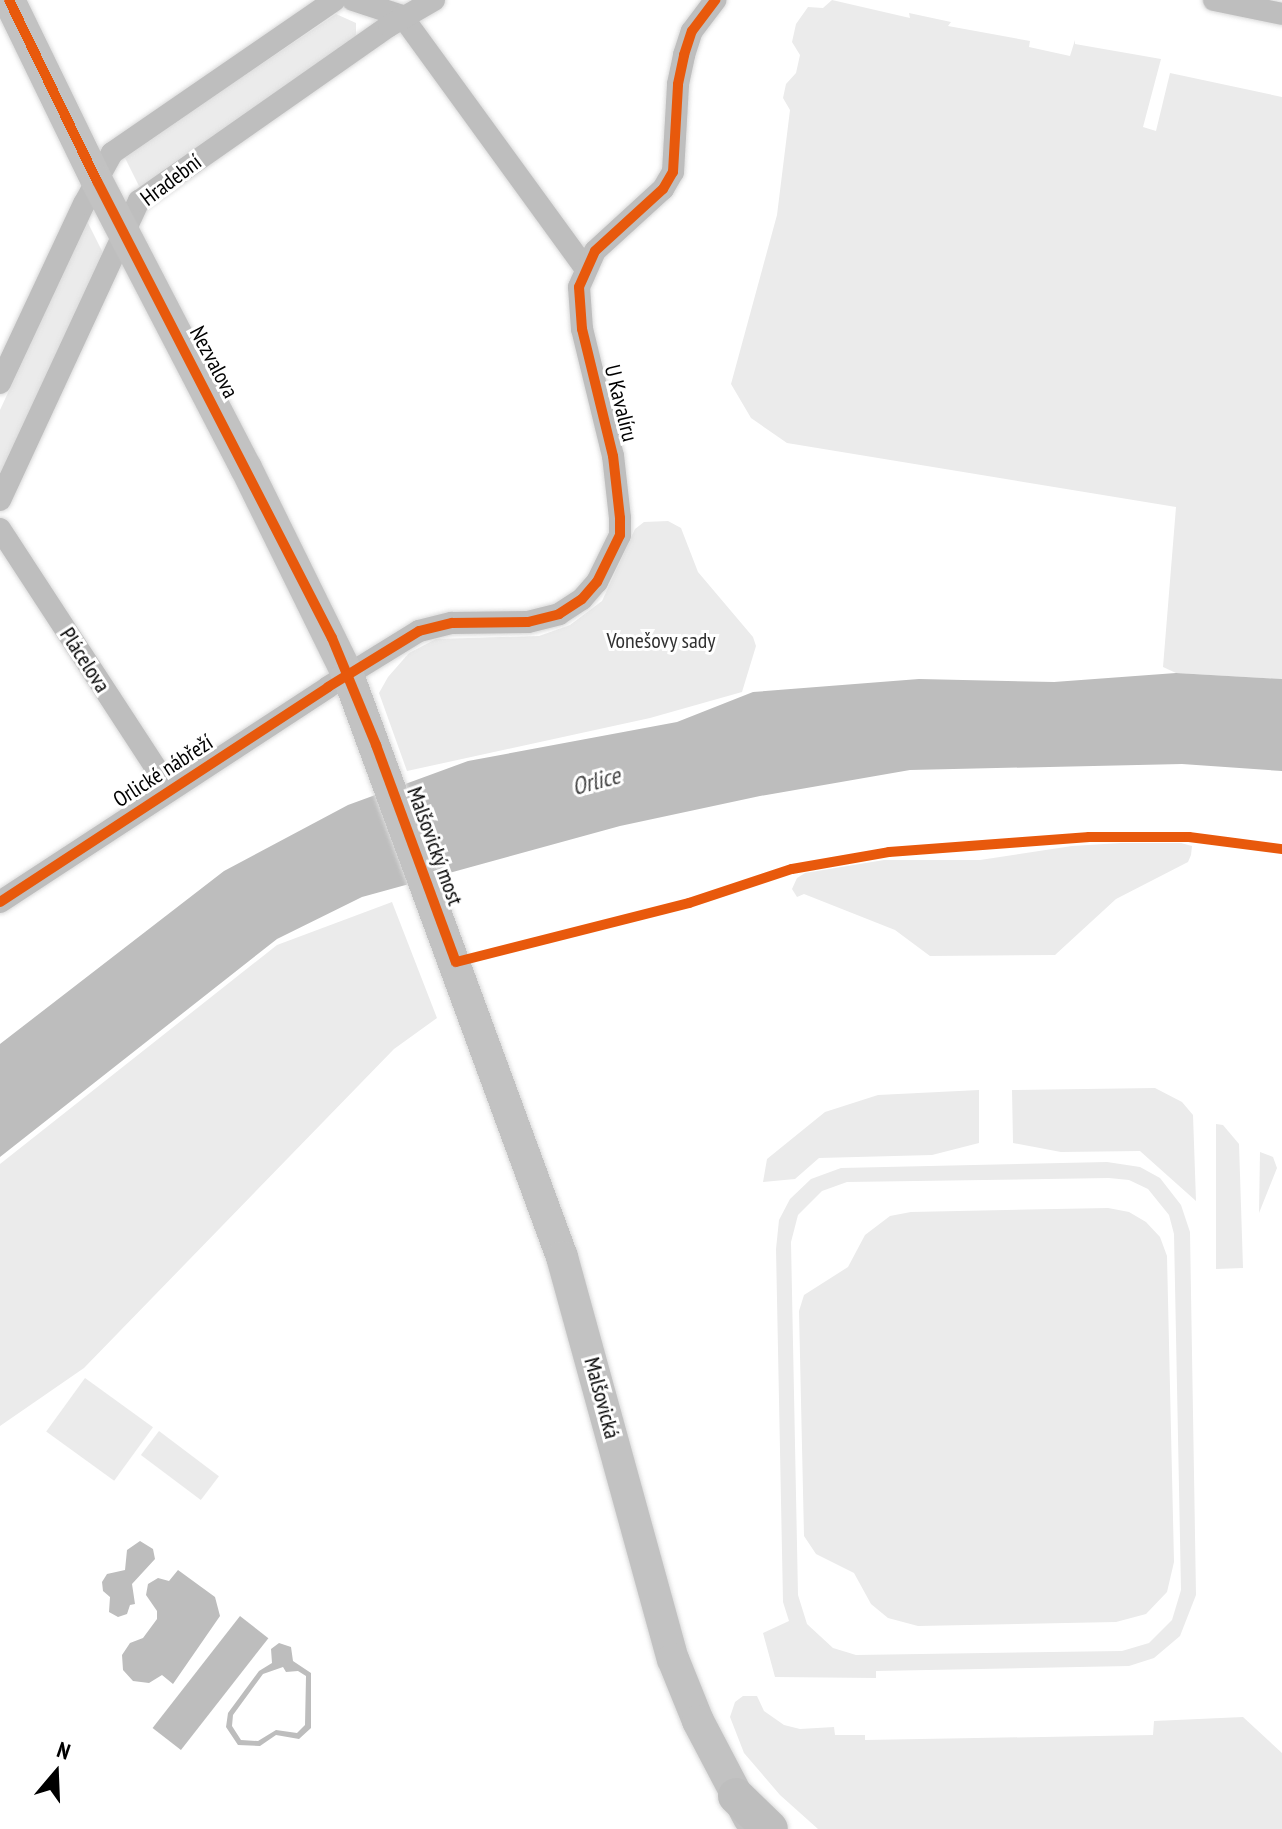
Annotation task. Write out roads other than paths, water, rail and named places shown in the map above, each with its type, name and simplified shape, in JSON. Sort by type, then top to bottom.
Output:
[{"type":"main road","points":[[736,1796],[770,1829]]},
{"type":"street","name":"Nezvalova","points":[[9,0],[12,31],[97,181],[246,468],[348,675],[376,745]]},
{"type":"street","points":[[0,383],[112,153],[335,0]]},
{"type":"street","points":[[353,0],[392,11],[404,18],[585,268]]},
{"type":"street","name":"Hradební","points":[[0,500],[139,201],[434,0]]},
{"type":"street","name":"U Kavalíru","points":[[348,675],[434,625],[528,622],[559,614],[582,599],[597,582],[620,535],[620,518],[613,456],[578,308],[585,268],[595,251],[663,189],[673,172],[678,84],[684,55],[692,31],[715,0]]},
{"type":"street","points":[[1214,0],[1282,14]]},
{"type":"street","name":"Plácelova","points":[[0,529],[170,790]]},
{"type":"street","name":"Orlické nábřeží","points":[[0,902],[348,675]]},
{"type":"street","name":"Malšovický most","points":[[376,745],[456,962]]},
{"type":"street","name":"Malšovická","points":[[456,962],[562,1257],[673,1659],[698,1721],[755,1829]]},
{"type":"water","name":"Orlice","points":[[1176,673],[1282,679],[1282,771],[1182,764],[910,770],[760,796],[620,826],[362,897],[277,939],[0,1157],[0,1044],[224,871],[348,805],[468,761],[677,722],[753,692],[919,679],[1054,682]]},
{"type":"water","points":[[140,1541],[153,1549],[155,1559],[132,1584],[135,1604],[130,1605],[127,1614],[118,1617],[109,1612],[110,1597],[103,1591],[102,1582],[107,1574],[125,1570],[127,1550]]},
{"type":"water","points":[[178,1570],[215,1597],[220,1616],[173,1684],[162,1675],[149,1683],[133,1681],[123,1670],[122,1655],[130,1643],[143,1638],[157,1619],[157,1611],[146,1595],[148,1584],[158,1578],[169,1581]]},
{"type":"water","points":[[240,1616],[268,1638],[181,1750],[153,1728]]},
{"type":"water","points":[[279,1643],[291,1647],[293,1661],[311,1673],[311,1728],[299,1739],[276,1735],[260,1746],[238,1745],[226,1727],[228,1713],[259,1671],[272,1663],[271,1649]],"holes":[[[283,1667],[286,1672],[298,1671],[306,1676],[305,1725],[297,1733],[276,1730],[258,1741],[241,1740],[232,1726],[233,1715],[263,1674]]]},
{"type":"park label","name":"Vonešovy sady","points":[[661,641]]}]
